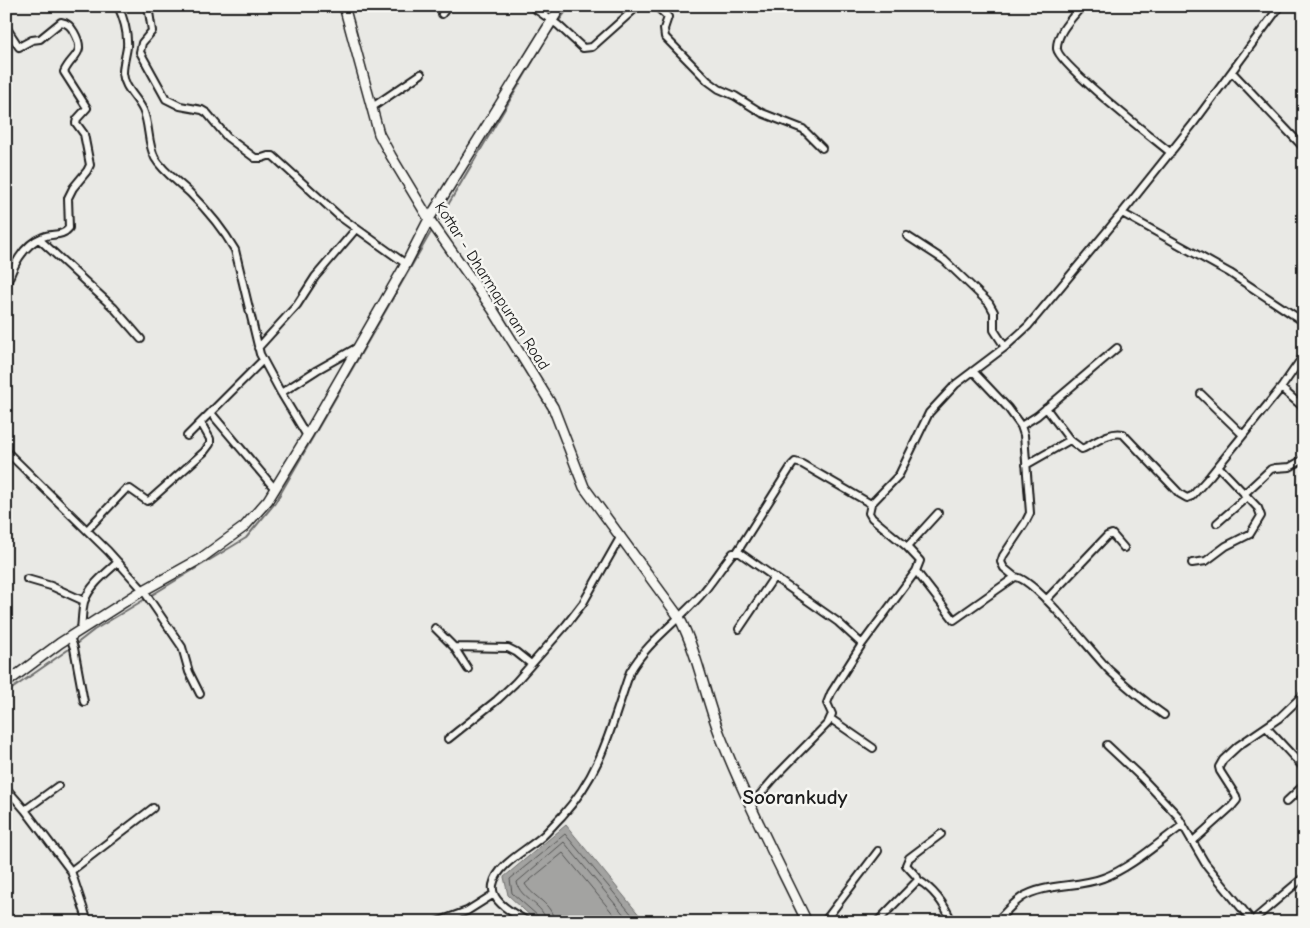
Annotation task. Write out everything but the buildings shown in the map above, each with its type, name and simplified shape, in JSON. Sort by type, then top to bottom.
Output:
[{"type":"main road","name":"Kottar - Dharmapuram Road","points":[[344,6],[379,134],[429,219],[493,310],[548,399],[584,487],[679,617],[688,635],[713,717],[730,759],[807,922]]},
{"type":"main road","points":[[6,683],[80,630],[146,594],[200,559],[244,527],[268,500],[406,264],[429,219],[554,23],[561,6]]},
{"type":"street","points":[[118,6],[124,19],[126,30],[127,45],[123,72],[124,80],[144,111],[152,150],[156,159],[165,170],[190,193],[227,237],[235,250],[262,360],[307,436]]},
{"type":"street","points":[[148,6],[152,31],[142,43],[140,52],[166,99],[180,106],[202,110],[207,113],[227,137],[255,158],[272,156],[356,229],[406,264]]},
{"type":"street","points":[[442,14],[448,6]]},
{"type":"street","points":[[531,6],[583,48],[589,48],[638,6]]},
{"type":"street","points":[[656,6],[668,17],[664,29],[665,37],[708,81],[762,113],[803,129],[822,148]]},
{"type":"street","points":[[1082,6],[1059,38],[1057,47],[1061,58],[1095,90],[1171,152]]},
{"type":"street","points":[[751,805],[831,719],[832,714],[828,698],[862,644],[916,571],[920,561],[907,547],[872,518],[869,513],[871,504],[899,475],[930,413],[956,384],[1005,347],[1028,326],[1171,152],[1280,6]]},
{"type":"street","points":[[6,27],[16,44],[21,47],[32,40],[40,39],[56,25],[64,22],[73,30],[80,46],[75,58],[64,72],[87,108],[77,119],[76,123],[84,134],[89,168],[73,188],[68,198],[69,228],[63,233],[44,236],[29,246],[21,254],[14,266],[6,286]]},
{"type":"street","points":[[1232,72],[1304,148]]},
{"type":"street","points":[[371,108],[421,74]]},
{"type":"street","points":[[1122,213],[1230,273],[1304,322]]},
{"type":"street","points":[[258,348],[297,305],[315,277],[356,229]]},
{"type":"street","points":[[908,236],[944,260],[989,303],[994,312],[994,330],[1005,347]]},
{"type":"street","points":[[39,239],[114,308],[141,339]]},
{"type":"street","points":[[281,393],[358,347]]},
{"type":"street","points":[[1021,426],[1046,408],[1117,348]]},
{"type":"street","points":[[1046,408],[1070,440],[1082,450],[1096,441],[1115,434],[1123,434],[1180,494],[1187,498],[1194,494],[1244,435],[1304,355]]},
{"type":"street","points":[[188,436],[262,360]]},
{"type":"street","points":[[973,371],[1008,408],[1021,426],[1024,435],[1030,506],[1029,516],[1003,556],[1001,562],[1004,568],[1015,577],[1025,580],[1087,643],[1109,670],[1164,715]]},
{"type":"street","points":[[1281,388],[1304,408]]},
{"type":"street","points":[[1201,394],[1244,435]]},
{"type":"street","points":[[211,413],[275,489]]},
{"type":"street","points":[[87,530],[124,490],[130,489],[147,501],[150,500],[204,452],[210,444],[210,439],[201,423]]},
{"type":"street","points":[[1026,465],[1070,440]]},
{"type":"street","points":[[6,451],[87,530],[146,594],[182,647],[189,672],[200,694]]},
{"type":"street","points":[[1217,523],[1271,469],[1290,467],[1304,459]]},
{"type":"street","points":[[528,922],[502,904],[494,894],[494,880],[502,870],[550,829],[564,814],[592,776],[610,736],[626,682],[634,665],[645,650],[701,596],[732,554],[737,552],[792,465],[795,462],[802,464],[871,504]]},
{"type":"street","points":[[1192,563],[1206,562],[1226,546],[1244,537],[1254,530],[1261,516],[1258,508],[1218,466]]},
{"type":"street","points":[[907,547],[938,513]]},
{"type":"street","points":[[1046,600],[1109,535],[1112,535],[1124,548]]},
{"type":"street","points":[[448,739],[497,700],[566,625],[583,603],[620,536]]},
{"type":"street","points":[[737,552],[838,622],[862,644]]},
{"type":"street","points":[[80,630],[84,601],[88,593],[98,580],[118,562]]},
{"type":"street","points":[[916,571],[954,620],[1015,577]]},
{"type":"street","points":[[739,629],[774,577]]},
{"type":"street","points":[[27,579],[52,586],[84,601]]},
{"type":"street","points":[[435,628],[454,647],[468,669]]},
{"type":"street","points":[[71,638],[84,702]]},
{"type":"street","points":[[454,647],[508,648],[532,664]]},
{"type":"street","points":[[1192,842],[1237,800],[1220,771],[1220,764],[1238,746],[1267,728],[1304,694]]},
{"type":"street","points":[[831,719],[873,748]]},
{"type":"street","points":[[1267,728],[1304,768]]},
{"type":"street","points":[[1107,745],[1177,815],[1205,863],[1252,921],[1304,876]]},
{"type":"street","points":[[1286,802],[1304,784]]},
{"type":"street","points":[[25,810],[58,786]]},
{"type":"street","points":[[6,788],[71,871],[88,922]]},
{"type":"street","points":[[71,871],[153,808]]},
{"type":"street","points":[[996,922],[1022,897],[1042,890],[1104,878],[1125,866],[1183,825]]},
{"type":"street","points":[[941,834],[909,858],[906,865],[917,876],[918,880],[926,885],[946,906],[952,922]]},
{"type":"street","points":[[824,922],[878,851]]},
{"type":"street","points":[[877,922],[918,880]]},
{"type":"street","points":[[437,922],[467,911],[494,894]]},
{"type":"water","points":[[566,825],[645,922],[537,922],[508,895],[504,877]]},
{"type":"waterway","points":[[439,220],[548,36],[570,6]]},
{"type":"waterway","points":[[76,644],[94,630],[246,538],[275,503],[431,232]]},
{"type":"waterway","points":[[6,693],[72,647]]},
{"type":"district","name":"Soorankudy","points":[[795,797]]}]
